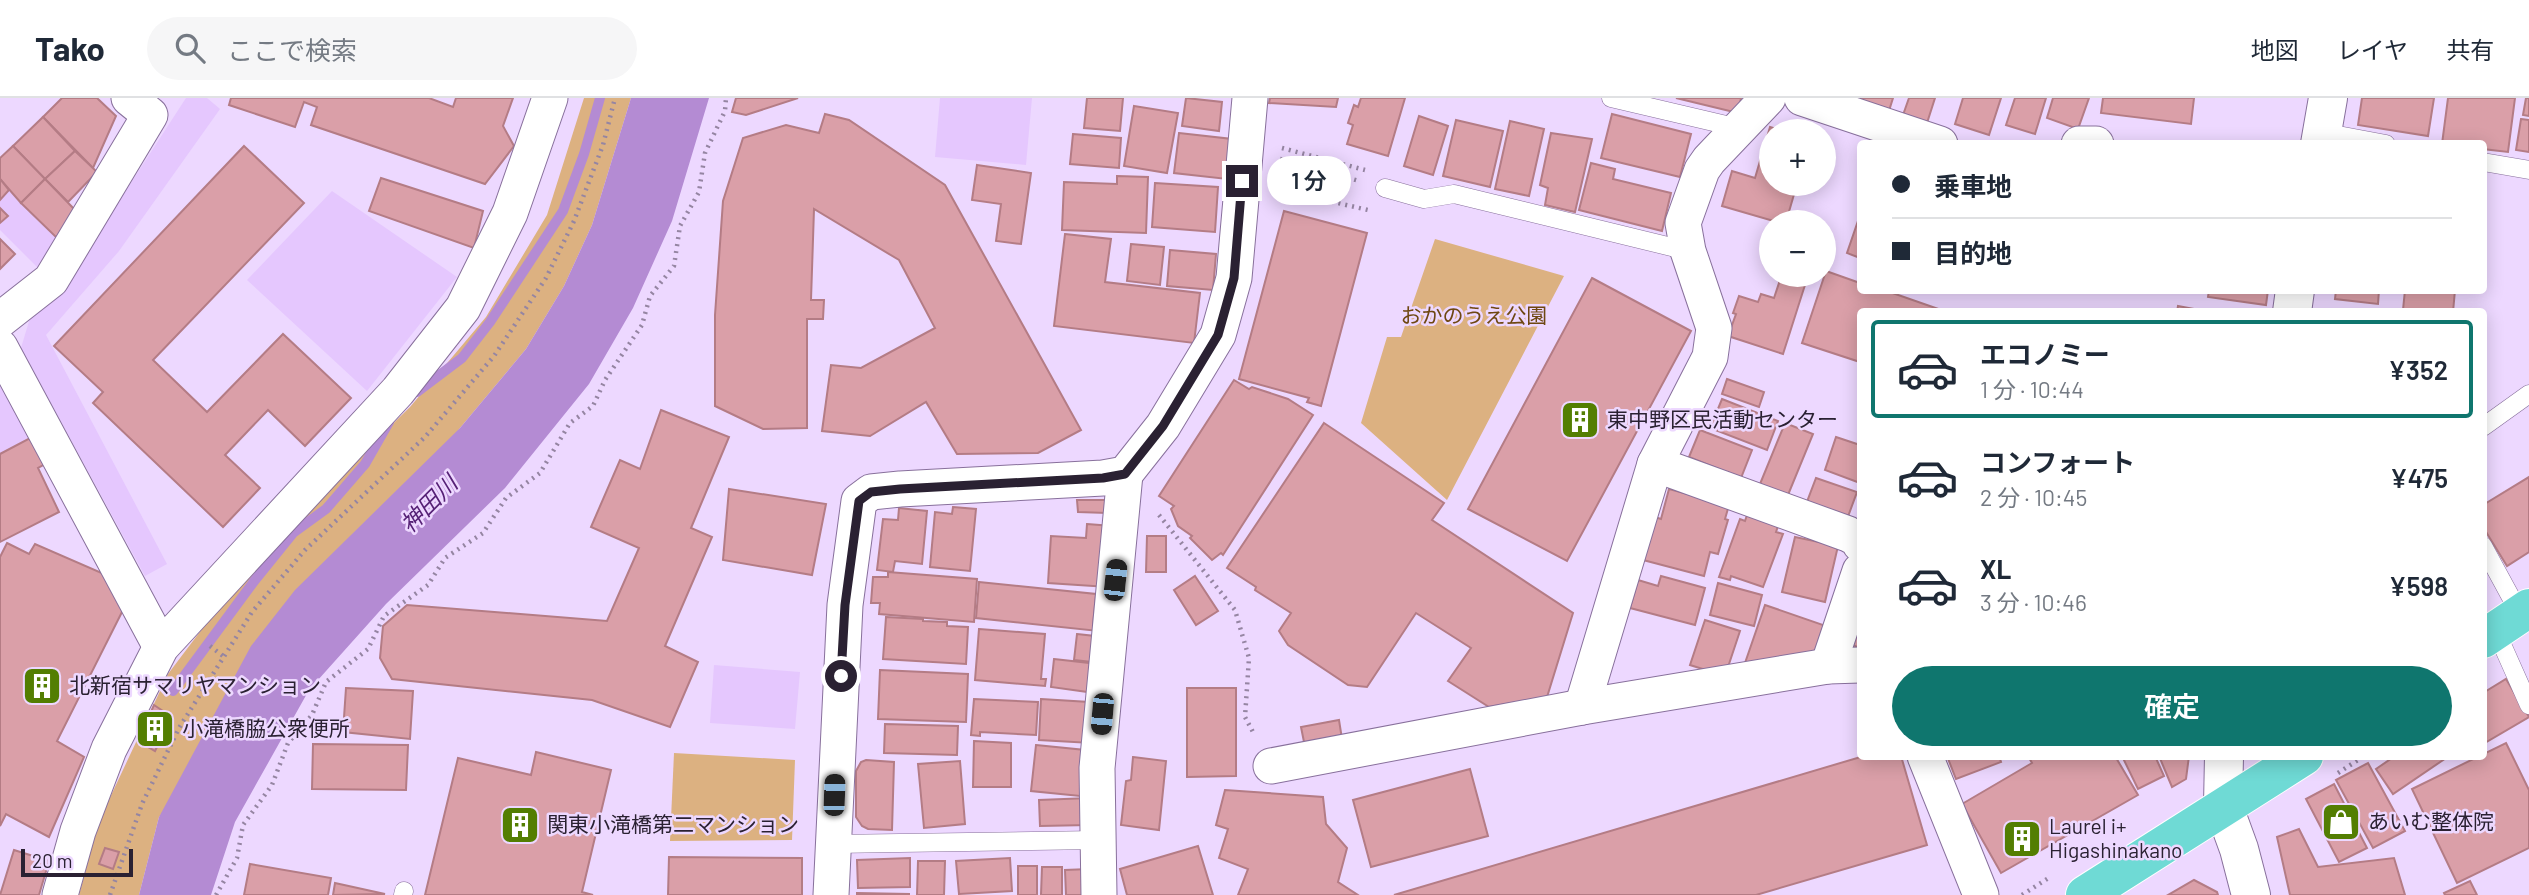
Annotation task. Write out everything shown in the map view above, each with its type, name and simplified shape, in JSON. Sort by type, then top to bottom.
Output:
[{"type":"main road","points":[[2085,895],[2297,760]]},
{"type":"street","points":[[60,895],[78,831],[109,749],[161,647],[398,391],[463,308],[510,213],[550,98]]},
{"type":"street","points":[[1099,895],[1097,768],[1125,474],[1163,426],[1218,335],[1234,278],[1250,98]]},
{"type":"street","points":[[1582,707],[1655,464],[1710,357],[1714,328],[1688,251],[1683,223],[1702,170],[1768,98]]},
{"type":"street","points":[[1802,98],[1928,140]]},
{"type":"street","points":[[0,320],[51,280],[147,104]]},
{"type":"street","points":[[0,347],[161,647]]},
{"type":"street","points":[[1655,464],[1848,534],[1857,542]]},
{"type":"street","points":[[831,895],[845,605],[859,501],[871,492],[900,489],[1103,478],[1125,474]]},
{"type":"street","points":[[1271,766],[1582,707],[1844,666],[1857,589]]},
{"type":"street","points":[[1927,760],[1981,895]]},
{"type":"street","points":[[2224,760],[2223,805],[2239,849],[2251,895]]},
{"type":"lane","points":[[1611,98],[1739,128]]},
{"type":"lane","points":[[2324,124],[2374,140]]},
{"type":"lane","points":[[2487,163],[2529,170]]},
{"type":"lane","points":[[1385,188],[1424,199],[1454,194],[1688,251]]},
{"type":"lane","points":[[2487,424],[2529,394]]},
{"type":"lane","points":[[2487,560],[2529,705]]},
{"type":"lane","points":[[832,844],[1098,840]]},
{"type":"path","points":[[110,895],[142,804],[178,728],[252,612],[305,550],[425,437],[494,356],[546,278],[574,221],[603,145],[615,98]]},
{"type":"path","points":[[216,895],[237,858],[243,825],[272,785],[288,743],[312,715],[326,682],[368,649],[384,616],[428,585],[445,558],[483,533],[506,498],[540,473],[570,423],[593,406],[605,380],[642,325],[650,296],[674,266],[680,226],[699,192],[705,153],[725,111],[726,98]]},
{"type":"path","points":[[1245,156],[1373,172]]},
{"type":"path","points":[[1245,156],[1385,188]]},
{"type":"path","points":[[1245,156],[1323,200]]},
{"type":"path","points":[[1125,474],[1235,610],[1250,658],[1245,717],[1271,766]]},
{"type":"shaded area","points":[[186,98],[207,98],[220,109],[119,251],[46,335],[167,564],[145,576],[21,348],[30,318],[66,283]]},
{"type":"shaded area","points":[[940,98],[1032,98],[1026,165],[935,157]]},
{"type":"shaded area","points":[[9,190],[59,240],[40,270],[0,230],[0,223],[7,216],[0,208],[0,200]]},
{"type":"shaded area","points":[[332,191],[457,277],[367,391],[247,280]]},
{"type":"shaded area","points":[[0,376],[32,437],[0,455]]},
{"type":"shaded area","points":[[714,665],[800,672],[795,729],[710,723]]},
{"type":"green space","points":[[584,98],[631,98],[592,225],[564,286],[526,349],[460,428],[159,817],[139,895],[79,895],[99,821],[168,674],[255,559],[410,407],[486,317],[547,215]]},
{"type":"green space","name":"おかのうえ公園","points":[[1435,239],[1564,276],[1447,500],[1361,423],[1387,337],[1401,337]]},
{"type":"green space","points":[[674,753],[795,760],[792,840],[670,841]]},
{"type":"water","name":"神田川","points":[[631,98],[709,98],[672,221],[633,308],[589,384],[505,488],[386,604],[309,690],[235,822],[211,895],[139,895],[159,817],[251,646],[295,590],[460,428],[526,349],[564,286],[592,225]]},
{"type":"building","points":[[62,98],[97,98],[116,116],[93,168],[43,117]]},
{"type":"building","points":[[231,98],[429,98],[453,107],[456,98],[513,98],[503,126],[514,146],[485,184],[311,125],[317,107],[304,102],[295,127],[229,105]]},
{"type":"building","points":[[736,98],[798,98],[746,115],[732,112]]},
{"type":"building","points":[[1087,98],[1123,98],[1120,131],[1084,128]]},
{"type":"building","points":[[1186,98],[1222,102],[1219,131],[1182,126]]},
{"type":"building","points":[[1270,98],[1338,98],[1336,107],[1269,103]]},
{"type":"building","points":[[1361,98],[1405,98],[1388,156],[1347,144],[1353,125],[1348,123],[1354,105],[1358,107]]},
{"type":"building","points":[[1676,98],[1741,98],[1738,113]]},
{"type":"building","points":[[1861,98],[1893,98],[1888,114],[1859,105]]},
{"type":"building","points":[[1909,98],[1935,98],[1927,123],[1903,115]]},
{"type":"building","points":[[1963,98],[2001,98],[1989,135],[1955,124]]},
{"type":"building","points":[[2015,98],[2046,98],[2035,134],[2006,125]]},
{"type":"building","points":[[2053,98],[2089,98],[2078,129],[2047,118]]},
{"type":"building","points":[[2103,98],[2194,98],[2191,124],[2101,113]]},
{"type":"building","points":[[2362,98],[2434,98],[2428,136],[2358,125]]},
{"type":"building","points":[[2448,98],[2515,98],[2508,152],[2487,149],[2487,140],[2443,140]]},
{"type":"building","points":[[2526,98],[2529,98],[2529,116],[2523,115]]},
{"type":"building","points":[[1134,106],[1178,113],[1167,173],[1124,166]]},
{"type":"building","points":[[825,114],[849,120],[945,185],[1081,430],[1038,453],[957,454],[926,402],[870,436],[822,431],[831,365],[861,368],[935,328],[899,260],[814,209],[811,300],[824,300],[823,319],[807,319],[807,428],[763,429],[715,406],[715,315],[723,201],[743,138],[786,125],[819,133]]},
{"type":"building","points":[[1612,114],[1691,134],[1680,177],[1601,158]]},
{"type":"building","points":[[1419,116],[1448,126],[1433,175],[1404,166]]},
{"type":"building","points":[[43,117],[75,151],[45,179],[13,146]]},
{"type":"building","points":[[2521,119],[2529,120],[2529,152],[2516,150]]},
{"type":"building","points":[[1456,120],[1503,131],[1490,187],[1443,176]]},
{"type":"building","points":[[1510,121],[1544,129],[1529,196],[1495,189]]},
{"type":"building","points":[[1179,133],[1232,139],[1227,179],[1174,173]]},
{"type":"building","points":[[1551,133],[1592,139],[1575,212],[1545,205],[1548,188],[1540,185]]},
{"type":"building","points":[[1073,134],[1121,138],[1119,168],[1070,164]]},
{"type":"building","points":[[13,146],[45,179],[21,203],[0,179],[0,158]]},
{"type":"building","points":[[244,146],[304,203],[153,360],[207,412],[283,334],[351,398],[305,446],[268,410],[225,455],[260,488],[223,527],[93,403],[103,392],[54,346]]},
{"type":"building","points":[[75,151],[97,172],[68,202],[45,179]]},
{"type":"building","points":[[1591,163],[1615,169],[1613,179],[1671,193],[1662,231],[1579,210]]},
{"type":"building","points":[[1759,164],[1759,196],[1794,196],[1789,210],[1759,210],[1759,217],[1722,206],[1732,171],[1755,178]]},
{"type":"building","points":[[977,165],[1031,173],[1021,244],[996,241],[1001,204],[972,200]]},
{"type":"building","points":[[1117,176],[1148,177],[1146,233],[1062,230],[1064,182],[1117,184]]},
{"type":"building","points":[[381,178],[483,211],[474,248],[369,211]]},
{"type":"building","points":[[0,179],[9,190],[0,200]]},
{"type":"building","points":[[45,179],[76,211],[59,240],[21,203]]},
{"type":"building","points":[[1155,183],[1218,187],[1215,232],[1152,227]]},
{"type":"building","points":[[0,208],[8,216],[0,223]]},
{"type":"building","points":[[1284,211],[1367,233],[1321,406],[1307,402],[1309,398],[1239,379]]},
{"type":"building","points":[[1857,224],[1857,257],[1847,253]]},
{"type":"building","points":[[1065,234],[1111,239],[1105,282],[1200,293],[1194,343],[1054,326]]},
{"type":"building","points":[[0,239],[15,254],[0,269]]},
{"type":"building","points":[[1131,244],[1164,247],[1160,285],[1127,281]]},
{"type":"building","points":[[1170,250],[1216,254],[1213,290],[1167,286]]},
{"type":"building","points":[[1836,275],[1857,282],[1857,294],[1895,294],[1936,308],[1857,308],[1857,361],[1802,343],[1821,287],[1836,287]]},
{"type":"building","name":"東中野区民活動センター","points":[[1592,278],[1691,331],[1567,561],[1468,509]]},
{"type":"building","points":[[1778,287],[1804,287],[1783,354],[1728,336],[1739,296],[1758,302],[1761,294],[1774,298]]},
{"type":"building","points":[[2208,294],[2267,294],[2266,305],[2208,297]]},
{"type":"building","points":[[2336,294],[2379,294],[2378,304],[2335,299]]},
{"type":"building","points":[[2405,294],[2455,294],[2453,308],[2403,308]]},
{"type":"building","points":[[1727,379],[1764,392],[1759,407],[1722,394]]},
{"type":"building","points":[[1234,380],[1249,389],[1252,387],[1288,399],[1313,415],[1223,555],[1221,553],[1212,560],[1190,538],[1192,536],[1178,526],[1171,509],[1174,506],[1159,496]]},
{"type":"building","points":[[1722,399],[1778,421],[1767,450],[1710,428]]},
{"type":"building","points":[[661,410],[729,437],[691,528],[712,537],[665,646],[698,662],[670,727],[592,700],[392,679],[380,658],[383,626],[407,605],[607,621],[639,548],[591,527],[620,460],[640,469]]},
{"type":"building","points":[[1324,423],[1444,503],[1432,520],[1573,613],[1547,697],[1489,707],[1448,681],[1471,648],[1416,613],[1367,687],[1348,685],[1288,645],[1279,631],[1291,613],[1227,568]]},
{"type":"building","points":[[1785,423],[1813,434],[1788,495],[1760,484]]},
{"type":"building","points":[[1700,430],[1752,450],[1741,478],[1689,457]]},
{"type":"building","points":[[32,437],[47,463],[38,468],[59,512],[0,542],[0,454]]},
{"type":"building","points":[[1836,437],[1857,444],[1857,482],[1825,470]]},
{"type":"building","points":[[2529,477],[2529,552],[2507,566],[2487,534],[2487,503]]},
{"type":"building","points":[[1816,478],[1857,492],[1846,522],[1805,507]]},
{"type":"building","points":[[729,489],[826,504],[812,575],[723,560]]},
{"type":"building","points":[[1669,489],[1729,505],[1725,519],[1728,520],[1718,554],[1710,552],[1704,576],[1643,560],[1655,517],[1661,519]]},
{"type":"building","points":[[1077,500],[1108,500],[1107,513],[1078,512]]},
{"type":"building","points":[[953,507],[976,509],[970,571],[930,567],[935,512],[952,514]]},
{"type":"building","points":[[899,508],[927,511],[922,564],[895,561],[893,572],[877,570],[883,519],[898,520]]},
{"type":"building","points":[[1747,515],[1778,526],[1776,532],[1783,534],[1763,587],[1731,576],[1730,580],[1719,577],[1740,519],[1745,521]]},
{"type":"building","points":[[1087,524],[1112,526],[1108,587],[1048,583],[1051,536],[1086,538]]},
{"type":"building","points":[[1147,536],[1166,536],[1166,572],[1146,572]]},
{"type":"building","points":[[1795,537],[1838,546],[1825,602],[1782,592]]},
{"type":"building","name":"北新宿サマリヤマンション","points":[[7,543],[29,554],[35,544],[104,574],[124,608],[57,741],[84,757],[49,837],[6,814],[0,826],[0,557]]},
{"type":"building","points":[[888,572],[977,579],[974,622],[879,614],[880,603],[871,603],[873,577],[888,577]]},
{"type":"building","points":[[1195,576],[1218,611],[1196,625],[1174,590]]},
{"type":"building","points":[[1661,576],[1705,588],[1695,625],[1630,608],[1638,580],[1658,586]]},
{"type":"building","points":[[979,582],[1096,594],[1093,625],[1098,625],[1098,631],[976,618]]},
{"type":"building","points":[[1718,583],[1762,595],[1754,626],[1710,615]]},
{"type":"building","points":[[1765,605],[1826,626],[1816,653],[1745,663]]},
{"type":"building","points":[[886,617],[923,619],[947,622],[947,626],[968,627],[966,664],[883,659]]},
{"type":"building","points":[[1705,620],[1740,631],[1725,676],[1690,665]]},
{"type":"building","points":[[979,629],[1045,634],[1041,679],[1046,679],[1045,686],[975,680]]},
{"type":"building","points":[[1857,629],[1857,647],[1850,644]]},
{"type":"building","points":[[1077,634],[1104,637],[1101,663],[1074,660]]},
{"type":"building","points":[[1054,659],[1098,664],[1095,693],[1051,687]]},
{"type":"building","points":[[880,670],[968,674],[966,722],[878,719]]},
{"type":"building","points":[[2506,679],[2529,717],[2487,742],[2487,691]]},
{"type":"building","points":[[346,688],[413,691],[410,739],[343,732]]},
{"type":"building","points":[[1187,688],[1236,688],[1236,776],[1187,777]]},
{"type":"building","points":[[974,699],[1038,702],[1036,735],[980,732],[980,736],[971,735]]},
{"type":"building","points":[[1041,699],[1089,702],[1091,743],[1039,740]]},
{"type":"building","name":"小滝橋脇公衆便所","points":[[154,705],[172,717],[155,751],[138,741]]},
{"type":"building","points":[[1339,720],[1342,739],[1305,747],[1301,727]]},
{"type":"building","points":[[885,724],[958,726],[957,755],[884,753]]},
{"type":"building","points":[[974,741],[1011,743],[1011,787],[973,787]]},
{"type":"building","points":[[2506,743],[2529,790],[2529,848],[2457,883],[2412,789],[2471,760],[2487,760],[2487,752]]},
{"type":"building","points":[[313,744],[408,745],[406,790],[312,789]]},
{"type":"building","points":[[1036,745],[1095,751],[1090,797],[1031,791]]},
{"type":"building","name":"関東小滝橋第二マンション","points":[[536,752],[611,770],[582,892],[593,895],[425,895],[458,758],[531,775]]},
{"type":"building","points":[[1133,757],[1166,761],[1159,830],[1121,825],[1126,781],[1131,780]]},
{"type":"building","points":[[1857,758],[1902,760],[1927,845],[1756,895],[1394,895]]},
{"type":"building","points":[[1949,760],[2000,760],[2001,762],[1956,779]]},
{"type":"building","name":"Laurel i+ Higashinakano","points":[[2030,760],[2117,760],[2138,795],[2001,873],[1962,804],[2032,763]]},
{"type":"building","points":[[2124,760],[2157,760],[2164,776],[2138,789]]},
{"type":"building","points":[[2161,760],[2188,760],[2186,779],[2172,787]]},
{"type":"building","points":[[2389,760],[2443,760],[2393,794],[2376,769]]},
{"type":"building","points":[[960,761],[965,824],[924,828],[918,764]]},
{"type":"building","points":[[861,762],[894,762],[892,830],[868,829],[862,826],[856,817],[856,771]]},
{"type":"building","points":[[2368,763],[2405,831],[2373,848],[2336,780]]},
{"type":"building","points":[[1470,769],[1488,836],[1371,867],[1353,800]]},
{"type":"building","points":[[2334,784],[2367,848],[2339,862],[2306,799]]},
{"type":"building","points":[[1225,790],[1323,797],[1326,824],[1347,848],[1338,882],[1358,895],[1238,895],[1248,869],[1219,858],[1228,829],[1216,825]]},
{"type":"building","points":[[1089,798],[1089,825],[1040,826],[1039,800]]},
{"type":"building","points":[[2299,829],[2318,867],[2394,858],[2405,895],[2290,895],[2277,837]]},
{"type":"building","points":[[1198,846],[1213,895],[1127,895],[1120,869]]},
{"type":"building","points":[[105,848],[119,852],[113,869],[99,864]]},
{"type":"building","points":[[14,850],[49,861],[39,895],[0,895]]},
{"type":"building","points":[[669,857],[802,858],[802,895],[668,895]]},
{"type":"building","points":[[910,858],[910,887],[858,888],[857,860]]},
{"type":"building","points":[[1010,858],[1012,891],[959,894],[956,861]]},
{"type":"building","points":[[918,861],[945,861],[944,895],[917,895]]},
{"type":"building","points":[[250,864],[331,878],[328,895],[244,895]]},
{"type":"building","points":[[1018,866],[1037,866],[1037,895],[1018,895]]},
{"type":"building","points":[[1042,867],[1062,867],[1062,895],[1041,895]]},
{"type":"building","points":[[1089,869],[1090,895],[1066,895],[1065,870]]},
{"type":"building","points":[[2194,880],[2218,895],[2168,895]]},
{"type":"building","points":[[2470,881],[2477,895],[2445,895],[2444,893]]},
{"type":"building","points":[[335,883],[385,894],[333,895]]},
{"type":"building","points":[[909,894],[909,895],[857,895]]},
{"type":"waterway","points":[[417,392],[462,358],[490,322],[563,211],[584,154],[600,98]]},
{"type":"waterway","points":[[173,691],[293,533],[326,509],[365,464],[389,422]]},
{"type":"place","name":"東中野区民活動センター","points":[[1580,420]]},
{"type":"place","name":"北新宿サマリヤマンション","points":[[42,686]]},
{"type":"place","name":"小滝橋脇公衆便所","points":[[155,729]]},
{"type":"place","name":"あいむ整体院","points":[[2341,822]]},
{"type":"place","name":"関東小滝橋第二マンション","points":[[520,825]]},
{"type":"place","name":"Laurel i+ Higashinakano","points":[[2022,839]]},
{"type":"route","points":[[841,676],[845,605],[859,501],[871,492],[900,489],[1103,478],[1125,474],[1163,426],[1218,335],[1234,278],[1242,181]]}]
